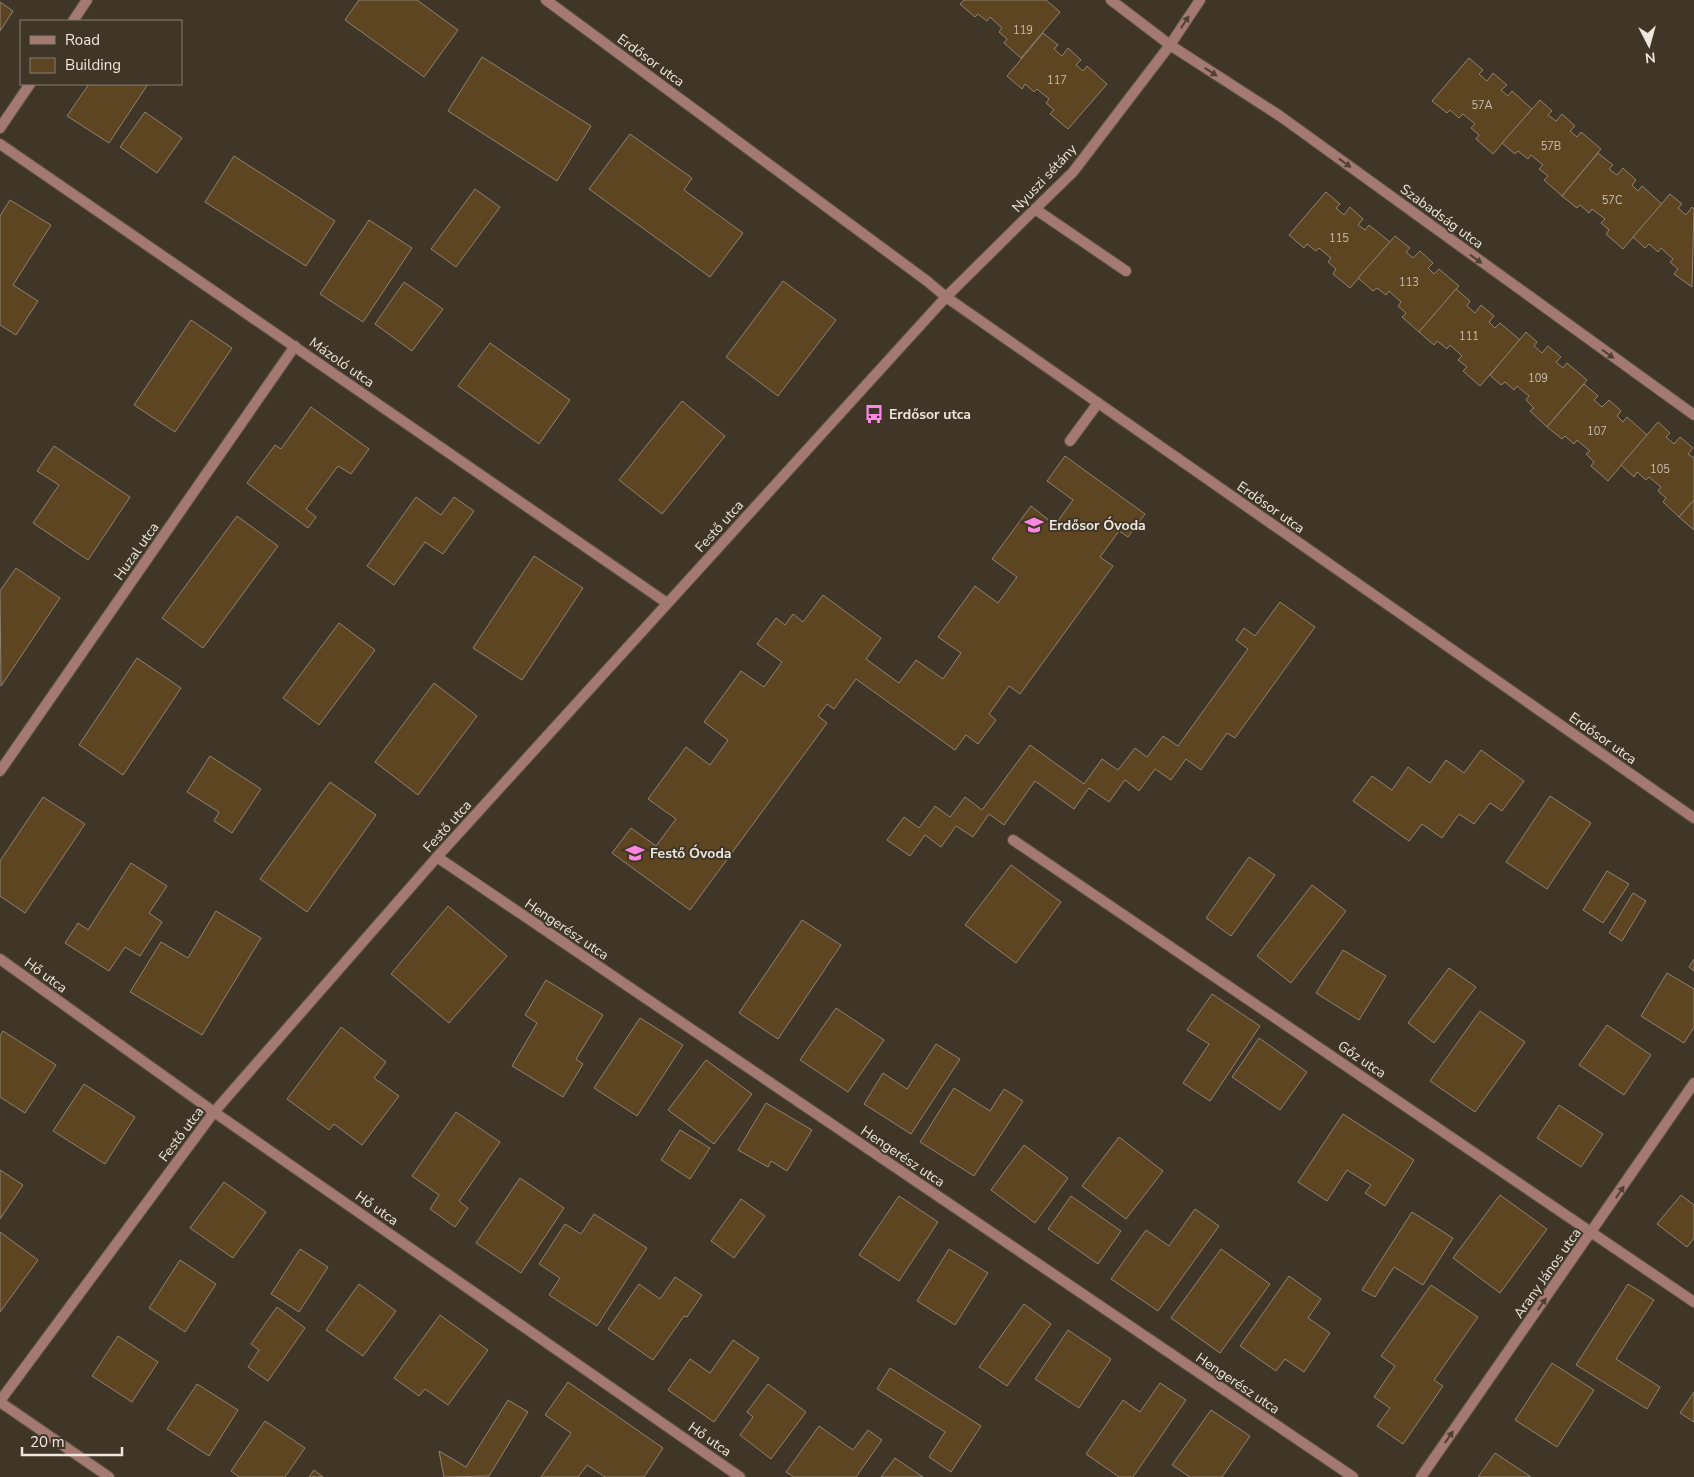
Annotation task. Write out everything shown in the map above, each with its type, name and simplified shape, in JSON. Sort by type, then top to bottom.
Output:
[{"type":"street","points":[[74,20],[87,0]]},
{"type":"street","name":"Erdősor utca","points":[[546,0],[920,275],[946,297],[1694,818]]},
{"type":"street","points":[[1111,0],[1170,45]]},
{"type":"street","name":"Nyuszi sétány","points":[[946,297],[1072,172],[1170,45],[1200,0]]},
{"type":"street","name":"Szabadság utca","points":[[1170,45],[1280,116],[1694,416]]},
{"type":"street","points":[[0,128],[29,85]]},
{"type":"street","name":"Mázoló utca","points":[[0,144],[668,603]]},
{"type":"street","points":[[1035,209],[1126,271]]},
{"type":"street","name":"Festő utca","points":[[0,1401],[214,1112],[437,857],[946,297]]},
{"type":"street","name":"Huzal utca","points":[[0,771],[295,346]]},
{"type":"street","points":[[1070,441],[1098,402]]},
{"type":"street","name":"Gőz utca","points":[[1013,840],[1694,1302]]},
{"type":"street","name":"Hengerész utca","points":[[437,857],[1353,1477]]},
{"type":"street","name":"Hő utca","points":[[0,959],[214,1112],[740,1477]]},
{"type":"street","name":"Arany János utca","points":[[1421,1477],[1694,1083]]},
{"type":"street","points":[[0,1401],[110,1477]]},
{"type":"building","points":[[359,0],[417,0],[458,30],[424,77],[345,20]]},
{"type":"building","points":[[964,0],[1046,0],[1060,12],[1021,58],[1004,43],[1007,39],[999,32],[1002,28],[990,17],[987,21],[978,14],[975,17],[960,4]]},
{"type":"building","points":[[0,2],[13,11],[0,31]]},
{"type":"building","points":[[1043,33],[1058,45],[1054,49],[1062,56],[1068,48],[1081,60],[1076,65],[1083,71],[1087,66],[1107,84],[1068,129],[1050,114],[1054,110],[1046,103],[1049,99],[1037,89],[1034,92],[1025,84],[1022,89],[1007,76]]},
{"type":"building","points":[[482,57],[591,126],[557,181],[448,111]]},
{"type":"building","points":[[1469,58],[1483,70],[1479,74],[1487,81],[1493,73],[1507,85],[1501,90],[1508,96],[1512,91],[1532,109],[1493,154],[1476,139],[1479,135],[1471,128],[1475,124],[1463,114],[1459,118],[1450,110],[1447,113],[1432,101]]},
{"type":"building","points":[[88,85],[147,85],[109,143],[67,116]]},
{"type":"building","points":[[1540,100],[1552,111],[1548,115],[1556,121],[1562,114],[1575,126],[1570,131],[1577,137],[1581,132],[1601,149],[1562,196],[1544,180],[1548,176],[1539,169],[1543,165],[1531,155],[1528,159],[1518,151],[1515,154],[1502,143]]},
{"type":"building","points":[[145,112],[182,138],[157,173],[120,147]]},
{"type":"building","points":[[630,134],[692,178],[684,190],[743,233],[710,277],[589,189]]},
{"type":"building","points":[[1598,153],[1613,165],[1609,169],[1617,175],[1623,168],[1636,180],[1632,185],[1638,191],[1642,186],[1662,204],[1623,249],[1606,234],[1609,230],[1601,223],[1605,219],[1592,209],[1589,213],[1580,205],[1577,208],[1562,196]]},
{"type":"building","points":[[234,156],[335,221],[306,266],[205,202]]},
{"type":"building","points":[[475,189],[500,207],[456,267],[431,249]]},
{"type":"building","points":[[1326,192],[1340,204],[1336,208],[1344,215],[1350,207],[1363,219],[1358,225],[1365,230],[1369,225],[1390,242],[1350,288],[1333,274],[1336,269],[1328,262],[1331,258],[1319,248],[1316,251],[1307,244],[1304,248],[1289,235]]},
{"type":"building","points":[[1670,194],[1682,204],[1678,208],[1686,215],[1692,207],[1694,209],[1692,287],[1674,274],[1678,269],[1670,262],[1673,259],[1661,248],[1658,252],[1649,244],[1645,248],[1633,237]]},
{"type":"building","points":[[10,200],[51,225],[13,285],[38,301],[16,335],[0,325],[0,216]]},
{"type":"building","points":[[369,220],[412,248],[363,322],[320,294]]},
{"type":"building","points":[[1395,236],[1410,248],[1406,252],[1413,258],[1420,251],[1433,263],[1428,268],[1434,274],[1439,269],[1459,286],[1419,332],[1402,317],[1406,313],[1398,306],[1401,302],[1389,291],[1386,295],[1377,288],[1373,291],[1358,278]]},
{"type":"building","points":[[783,281],[836,320],[778,396],[726,357]]},
{"type":"building","points":[[404,282],[443,309],[412,351],[375,324]]},
{"type":"building","points":[[1456,289],[1470,301],[1467,306],[1475,313],[1481,305],[1494,316],[1489,322],[1495,328],[1500,323],[1520,340],[1480,386],[1463,371],[1467,367],[1458,360],[1462,356],[1450,345],[1447,349],[1437,341],[1434,345],[1419,332]]},
{"type":"building","points":[[191,320],[232,348],[175,432],[134,405]]},
{"type":"building","points":[[1526,332],[1537,342],[1534,346],[1542,353],[1548,346],[1561,357],[1556,362],[1563,368],[1567,363],[1587,380],[1547,427],[1530,411],[1534,408],[1526,400],[1529,396],[1517,386],[1514,390],[1505,382],[1501,385],[1490,375]]},
{"type":"building","points":[[490,343],[570,400],[539,444],[458,386]]},
{"type":"building","points":[[1584,384],[1598,396],[1594,400],[1602,407],[1609,400],[1621,411],[1617,416],[1623,422],[1627,417],[1647,435],[1608,481],[1591,466],[1594,462],[1586,454],[1590,451],[1577,440],[1574,444],[1565,436],[1562,439],[1547,427]]},
{"type":"building","points":[[682,401],[725,436],[662,514],[619,480]]},
{"type":"building","points":[[311,407],[369,449],[351,474],[338,466],[306,509],[316,517],[308,528],[247,483],[275,445],[281,449]]},
{"type":"building","points":[[1658,422],[1670,433],[1666,437],[1674,444],[1680,437],[1693,448],[1688,454],[1694,458],[1694,500],[1679,517],[1663,502],[1666,498],[1658,491],[1661,487],[1649,477],[1646,480],[1637,472],[1634,477],[1621,465]]},
{"type":"building","points":[[54,446],[130,497],[88,560],[33,523],[59,485],[37,471]]},
{"type":"building","points":[[1065,456],[1145,514],[1128,537],[1119,531],[1100,557],[1113,566],[1020,694],[1009,686],[989,714],[996,720],[978,744],[966,735],[955,750],[856,679],[834,709],[827,704],[818,716],[827,723],[690,910],[612,853],[631,828],[656,846],[676,819],[648,799],[686,747],[710,765],[728,740],[704,722],[741,671],[764,687],[782,662],[757,644],[776,618],[785,625],[793,614],[803,622],[823,595],[881,638],[866,659],[899,683],[916,660],[943,679],[961,653],[938,637],[975,586],[998,603],[1017,577],[992,559],[1031,506],[1055,525],[1073,500],[1047,481]]},
{"type":"building","points":[[416,497],[441,515],[454,497],[474,511],[443,554],[425,542],[394,585],[367,566]]},
{"type":"building","points":[[1694,500],[1694,530],[1679,517]]},
{"type":"building","points":[[237,516],[278,546],[203,648],[162,618]]},
{"type":"building","points":[[534,556],[583,588],[522,680],[473,648]]},
{"type":"building","points":[[16,568],[60,598],[1,686],[0,591]]},
{"type":"building","points":[[1280,602],[1315,627],[1235,738],[1227,733],[1201,770],[1186,759],[1171,780],[1155,769],[1139,791],[1125,780],[1109,802],[1089,788],[1074,809],[1035,781],[1004,825],[989,814],[973,837],[956,826],[941,847],[925,835],[910,856],[887,840],[904,817],[919,828],[935,806],[950,817],[965,797],[982,810],[1030,745],[1084,784],[1102,759],[1118,770],[1135,748],[1147,757],[1163,736],[1178,746],[1248,649],[1236,640],[1244,628],[1255,636]]},
{"type":"building","points":[[339,623],[375,650],[319,725],[283,698]]},
{"type":"building","points":[[137,658],[181,688],[123,775],[79,745]]},
{"type":"building","points":[[434,683],[477,716],[418,795],[375,762]]},
{"type":"building","points":[[1481,750],[1524,781],[1502,811],[1490,803],[1474,824],[1459,814],[1442,838],[1422,824],[1409,841],[1353,801],[1372,776],[1392,790],[1408,767],[1430,783],[1446,760],[1464,773]]},
{"type":"building","points":[[210,756],[261,789],[232,833],[214,821],[219,812],[187,792]]},
{"type":"building","points":[[330,782],[376,815],[307,912],[260,879]]},
{"type":"building","points":[[1550,796],[1591,823],[1547,889],[1506,862]]},
{"type":"building","points":[[43,797],[85,824],[25,913],[0,896],[0,861]]},
{"type":"building","points":[[1249,857],[1275,875],[1231,936],[1206,918]]},
{"type":"building","points":[[131,863],[167,886],[149,913],[162,922],[140,956],[125,947],[109,971],[65,943],[78,923],[88,930]]},
{"type":"building","points":[[1011,865],[1061,902],[1016,963],[965,925]]},
{"type":"building","points":[[1607,871],[1629,884],[1603,923],[1583,910]]},
{"type":"building","points":[[1312,885],[1346,911],[1291,983],[1257,956]]},
{"type":"building","points":[[1633,893],[1646,901],[1622,941],[1609,933]]},
{"type":"building","points":[[448,906],[507,956],[449,1023],[391,974]]},
{"type":"building","points":[[216,911],[261,938],[202,1035],[130,992],[161,942],[188,958]]},
{"type":"building","points":[[802,920],[841,945],[778,1039],[739,1013]]},
{"type":"building","points":[[1343,950],[1386,976],[1359,1020],[1316,993]]},
{"type":"building","points":[[1694,959],[1694,971],[1689,967]]},
{"type":"building","points":[[1449,968],[1476,987],[1434,1043],[1408,1023]]},
{"type":"building","points":[[1667,973],[1694,989],[1694,1027],[1684,1043],[1641,1016]]},
{"type":"building","points":[[546,980],[603,1015],[576,1059],[583,1064],[563,1097],[512,1066],[537,1023],[525,1015]]},
{"type":"building","points":[[1212,994],[1260,1026],[1210,1101],[1183,1083],[1209,1044],[1187,1030]]},
{"type":"building","points":[[836,1008],[884,1040],[848,1092],[800,1060]]},
{"type":"building","points":[[1480,1011],[1525,1042],[1475,1112],[1430,1081]]},
{"type":"building","points":[[640,1018],[683,1045],[637,1116],[594,1088]]},
{"type":"building","points":[[1607,1025],[1651,1055],[1624,1095],[1579,1065]]},
{"type":"building","points":[[341,1027],[386,1062],[374,1078],[399,1096],[362,1145],[334,1124],[329,1130],[287,1099]]},
{"type":"building","points":[[3,1031],[56,1065],[25,1113],[0,1097],[0,1036]]},
{"type":"building","points":[[1259,1038],[1307,1072],[1280,1110],[1232,1077]]},
{"type":"building","points":[[936,1044],[960,1059],[911,1134],[864,1104],[883,1073],[907,1089]]},
{"type":"building","points":[[706,1060],[752,1094],[714,1144],[668,1110]]},
{"type":"building","points":[[84,1084],[135,1117],[105,1164],[53,1131]]},
{"type":"building","points":[[954,1088],[990,1111],[1004,1089],[1023,1101],[974,1176],[920,1142]]},
{"type":"building","points":[[766,1103],[812,1130],[787,1171],[771,1161],[768,1167],[738,1150]]},
{"type":"building","points":[[1559,1105],[1603,1134],[1581,1167],[1537,1138]]},
{"type":"building","points":[[456,1112],[500,1142],[459,1201],[468,1208],[455,1227],[430,1209],[439,1195],[412,1176]]},
{"type":"building","points":[[1343,1114],[1414,1160],[1385,1206],[1365,1193],[1371,1185],[1347,1170],[1327,1201],[1298,1182]]},
{"type":"building","points":[[680,1130],[710,1148],[690,1179],[661,1160]]},
{"type":"building","points":[[1119,1137],[1163,1171],[1126,1219],[1082,1186]]},
{"type":"building","points":[[1024,1145],[1068,1178],[1035,1223],[991,1190]]},
{"type":"building","points":[[0,1170],[23,1185],[0,1219]]},
{"type":"building","points":[[520,1178],[564,1208],[521,1273],[476,1243]]},
{"type":"building","points":[[224,1182],[266,1212],[233,1258],[190,1228]]},
{"type":"building","points":[[1500,1195],[1547,1229],[1500,1293],[1453,1258]]},
{"type":"building","points":[[1681,1195],[1694,1205],[1694,1238],[1687,1247],[1657,1224]]},
{"type":"building","points":[[899,1196],[938,1222],[899,1281],[859,1255]]},
{"type":"building","points":[[1071,1196],[1121,1231],[1098,1264],[1048,1229]]},
{"type":"building","points":[[741,1199],[765,1216],[734,1258],[711,1241]]},
{"type":"building","points":[[1195,1209],[1219,1226],[1158,1311],[1111,1279],[1146,1230],[1169,1246]]},
{"type":"building","points":[[1412,1212],[1453,1238],[1423,1285],[1394,1267],[1375,1297],[1362,1290]]},
{"type":"building","points":[[594,1214],[647,1248],[597,1326],[549,1295],[560,1278],[539,1264],[565,1224],[581,1234]]},
{"type":"building","points":[[0,1232],[38,1260],[0,1312]]},
{"type":"building","points":[[300,1249],[328,1267],[299,1312],[271,1294]]},
{"type":"building","points":[[949,1249],[988,1273],[955,1325],[917,1301]]},
{"type":"building","points":[[1221,1249],[1270,1284],[1220,1353],[1171,1318]]},
{"type":"building","points":[[180,1260],[216,1284],[185,1332],[149,1308]]},
{"type":"building","points":[[1289,1276],[1321,1299],[1308,1318],[1330,1333],[1304,1372],[1285,1359],[1276,1371],[1240,1346]]},
{"type":"building","points":[[675,1277],[702,1295],[687,1317],[684,1316],[653,1360],[608,1329],[639,1284],[660,1299]]},
{"type":"building","points":[[359,1284],[396,1311],[363,1356],[326,1330]]},
{"type":"building","points":[[1628,1284],[1654,1300],[1616,1359],[1660,1387],[1647,1409],[1576,1365]]},
{"type":"building","points":[[1431,1285],[1478,1317],[1434,1380],[1443,1386],[1403,1444],[1377,1426],[1390,1408],[1374,1397],[1395,1366],[1381,1356]]},
{"type":"building","points":[[1024,1304],[1051,1324],[1007,1386],[979,1367]]},
{"type":"building","points":[[277,1307],[305,1328],[268,1381],[248,1367],[259,1350],[251,1344]]},
{"type":"building","points":[[440,1315],[488,1350],[448,1405],[425,1389],[419,1396],[394,1378]]},
{"type":"building","points":[[1068,1330],[1111,1359],[1079,1408],[1035,1379]]},
{"type":"building","points":[[118,1336],[158,1362],[132,1402],[92,1376]]},
{"type":"building","points":[[733,1340],[759,1358],[714,1422],[668,1390],[690,1359],[710,1373]]},
{"type":"building","points":[[1552,1363],[1594,1390],[1557,1447],[1515,1420]]},
{"type":"building","points":[[890,1368],[981,1426],[951,1472],[929,1457],[945,1432],[877,1389]]},
{"type":"building","points":[[568,1382],[663,1448],[644,1477],[605,1477],[587,1465],[578,1477],[541,1477],[571,1433],[545,1415]]},
{"type":"building","points":[[1160,1383],[1186,1400],[1133,1477],[1119,1477],[1086,1454],[1123,1400],[1140,1412]]},
{"type":"building","points":[[197,1384],[238,1410],[209,1456],[167,1429]]},
{"type":"building","points":[[768,1384],[806,1412],[771,1459],[740,1435],[753,1417],[747,1412]]},
{"type":"building","points":[[1694,1392],[1694,1422],[1680,1413]]},
{"type":"building","points":[[508,1400],[528,1412],[489,1476],[444,1477],[439,1451],[466,1467]]},
{"type":"building","points":[[1211,1410],[1250,1436],[1222,1477],[1190,1477],[1172,1465]]},
{"type":"building","points":[[265,1421],[305,1448],[285,1477],[239,1477],[231,1471]]},
{"type":"building","points":[[819,1426],[853,1450],[868,1430],[882,1440],[856,1477],[794,1477],[786,1472]]},
{"type":"building","points":[[1495,1453],[1531,1477],[1478,1477]]},
{"type":"building","points":[[895,1458],[923,1477],[881,1477]]},
{"type":"building","points":[[314,1470],[323,1477],[309,1477]]},
{"type":"place","name":"Erdősor utca","points":[[874,414]]},
{"type":"place","name":"Erdősor Óvoda","points":[[1034,525]]},
{"type":"place","name":"Festő Óvoda","points":[[635,853]]}]
